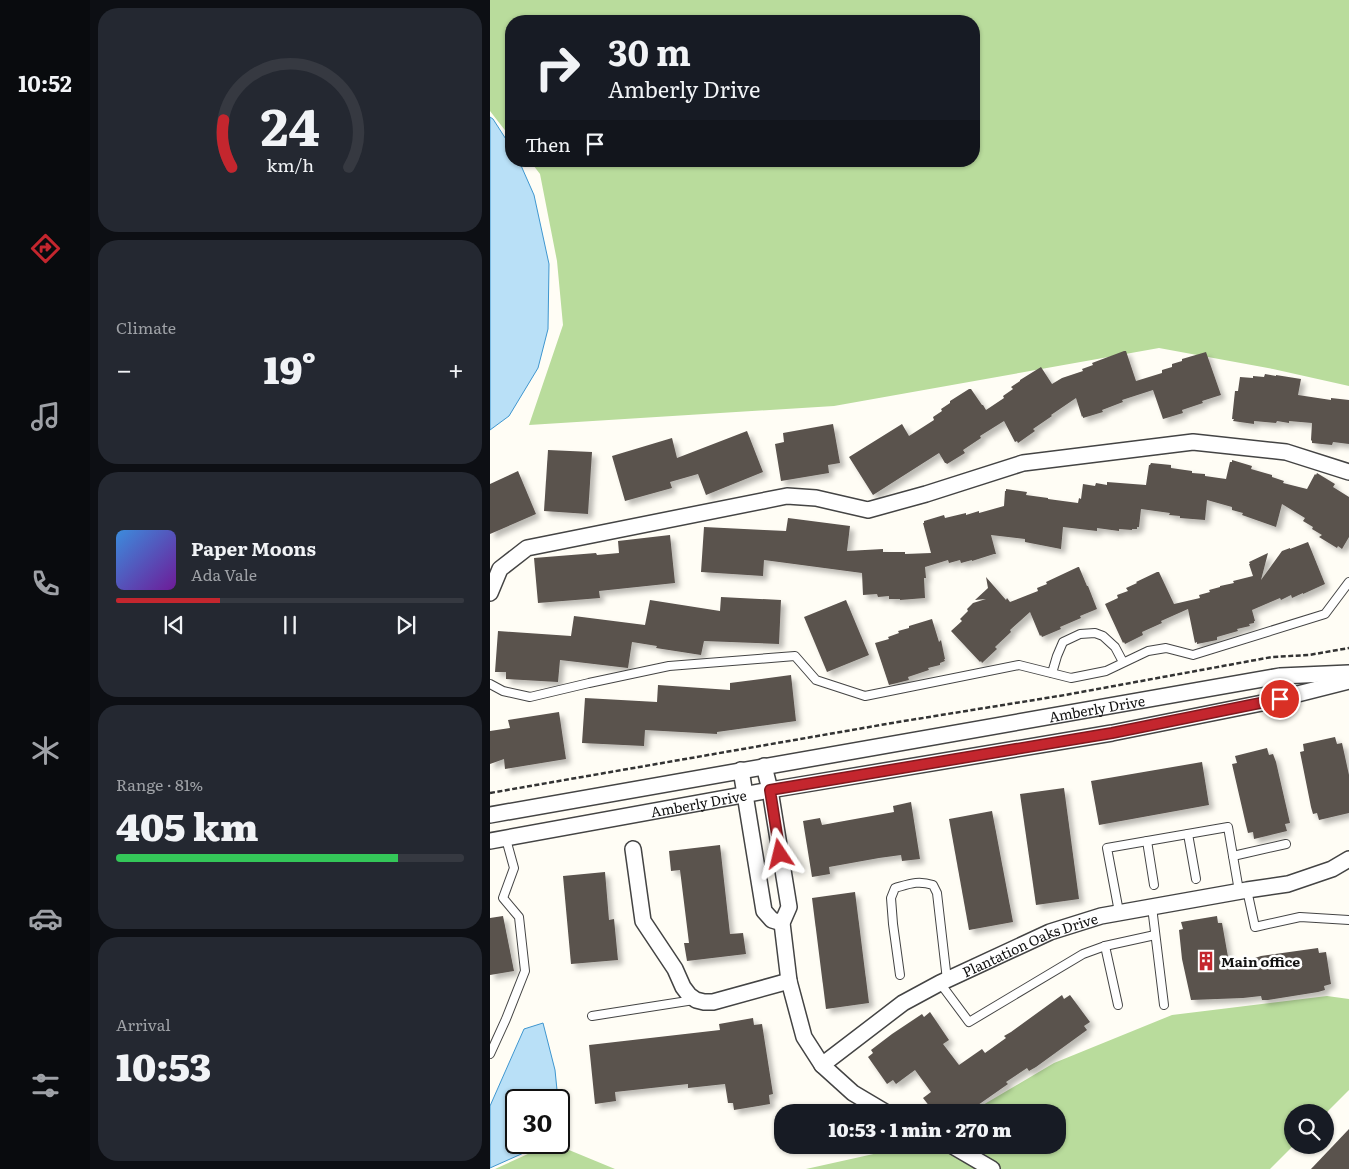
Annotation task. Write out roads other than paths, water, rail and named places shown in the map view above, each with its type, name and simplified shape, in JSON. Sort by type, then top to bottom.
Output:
[{"type":"street","points":[[490,593],[500,570],[527,548],[787,496],[816,498],[868,510],[926,494],[1023,463],[1193,442],[1286,452],[1349,472]]},
{"type":"street","name":"Amberly Drive","points":[[490,814],[1280,676],[1349,673]]},
{"type":"street","name":"Amberly Drive","points":[[490,842],[746,794],[1112,733],[1262,703],[1349,681]]},
{"type":"street","points":[[764,766],[770,790],[789,907],[782,923],[789,981],[804,1037],[822,1065],[853,1093],[872,1104]]},
{"type":"street","points":[[741,770],[764,911],[772,920],[782,923]]},
{"type":"street","points":[[633,849],[643,920],[675,969],[689,995],[696,1000],[713,1002],[789,981]]},
{"type":"street","name":"Plantation Oaks Drive","points":[[822,1065],[903,1003],[1050,932],[1119,912],[1288,884],[1332,869],[1349,859]]},
{"type":"street","points":[[966,1154],[992,1169]]},
{"type":"lane","points":[[490,684],[503,692],[530,697],[589,682],[669,666],[795,656],[816,680],[865,696],[1019,664],[1071,678],[1106,671],[1148,652],[1166,648],[1193,655],[1325,614],[1349,582]]},
{"type":"lane","points":[[1052,673],[1063,642],[1080,634],[1095,633],[1103,636],[1115,646],[1123,662]]},
{"type":"lane","points":[[1119,912],[1107,848],[1228,827],[1233,856],[1255,928],[1300,917],[1349,920]]},
{"type":"lane","points":[[1188,834],[1196,879]]},
{"type":"lane","points":[[490,1054],[525,971],[519,917],[503,898],[514,868],[506,839]]},
{"type":"lane","points":[[1147,841],[1154,885]]},
{"type":"lane","points":[[1233,856],[1286,844]]},
{"type":"lane","points":[[900,975],[891,898],[895,888],[911,883],[924,882],[932,885],[937,892],[944,982],[969,1022],[1083,954],[1105,946],[1155,935]]},
{"type":"lane","points":[[1152,907],[1164,1005]]},
{"type":"lane","points":[[1105,946],[1118,1005]]},
{"type":"lane","points":[[592,1016],[696,1000]]},
{"type":"water","points":[[490,117],[505,138],[505,167],[522,167],[534,195],[549,264],[548,329],[538,368],[509,416],[490,430]]},
{"type":"water","points":[[543,1023],[555,1070],[557,1089],[505,1089],[505,1154],[521,1154],[490,1168],[490,1106],[524,1029]]},
{"type":"place","name":"Main office","points":[[1206,961]]}]
